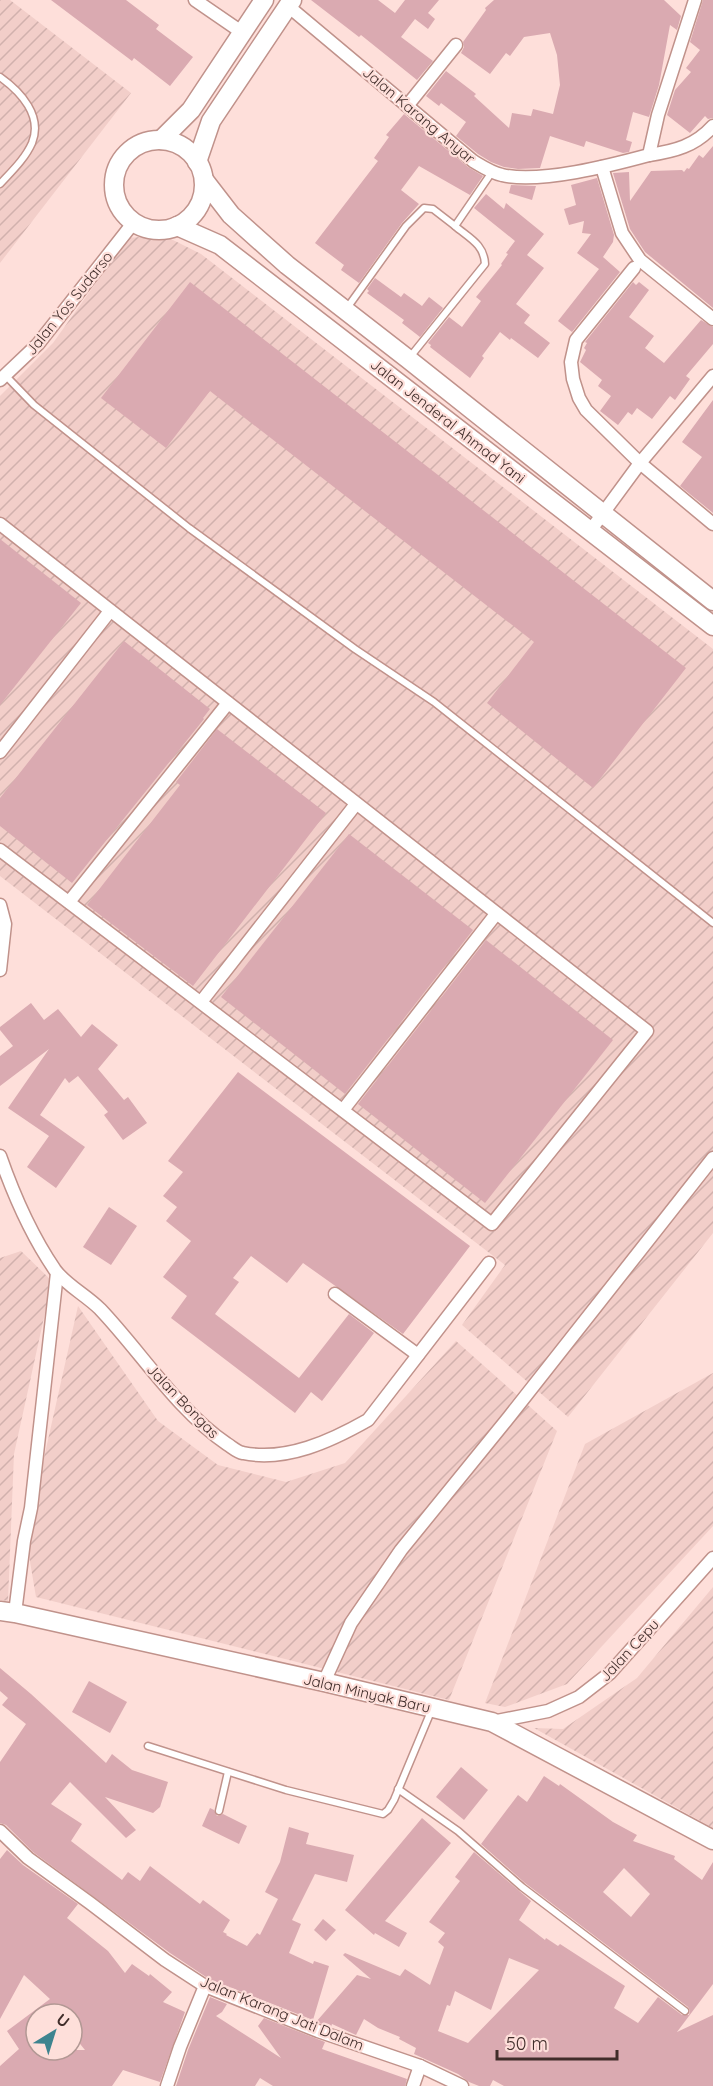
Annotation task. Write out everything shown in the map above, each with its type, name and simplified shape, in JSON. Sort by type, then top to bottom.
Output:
[{"type":"main road","points":[[161,140],[191,110],[264,0]]},
{"type":"main road","points":[[197,162],[211,121],[290,3]]},
{"type":"main road","points":[[161,140],[182,146],[197,162],[204,180],[201,203],[187,221],[165,230],[153,230],[134,222],[121,210],[115,196],[114,182],[117,167],[125,155],[136,146],[161,140]]},
{"type":"main road","name":"Jalan Jenderal Ahmad Yani","points":[[204,180],[231,215],[287,265],[713,601]]},
{"type":"main road","name":"Jalan Jenderal Ahmad Yani","points":[[177,226],[220,244],[713,626]]},
{"type":"main road","points":[[638,568],[650,551]]},
{"type":"main road","name":"Jalan Minyak Baru","points":[[5,1613],[324,1682],[492,1722],[712,1839]]},
{"type":"street","points":[[195,0],[243,33]]},
{"type":"street","points":[[694,0],[658,115],[649,155],[693,144],[713,126]]},
{"type":"street","name":"Jalan Karang Anyar","points":[[290,3],[313,27],[473,161],[492,172],[514,178],[528,178],[605,167],[649,155]]},
{"type":"street","points":[[407,105],[456,45]]},
{"type":"street","points":[[605,167],[622,233],[640,260],[713,319]]},
{"type":"street","name":"Jalan Yos Sudarso","points":[[3,378],[38,344],[134,222]]},
{"type":"street","points":[[634,268],[576,340],[571,362],[573,379],[579,398],[586,410],[637,467],[713,524]]},
{"type":"street","points":[[590,531],[637,467],[713,376]]},
{"type":"street","points":[[0,524],[646,1031],[492,1224],[0,850]]},
{"type":"street","points":[[0,752],[110,611]]},
{"type":"street","points":[[69,902],[228,704]]},
{"type":"street","points":[[201,1002],[356,804]]},
{"type":"street","points":[[0,905],[5,924],[0,970]]},
{"type":"street","points":[[343,1110],[496,914]]},
{"type":"street","name":"Jalan Bongas","points":[[0,1156],[30,1229],[57,1272],[99,1308],[160,1381],[214,1435],[240,1453],[265,1455],[291,1453],[343,1434],[368,1420],[489,1263]]},
{"type":"street","points":[[324,1682],[351,1623],[401,1550],[517,1408],[713,1158]]},
{"type":"street","points":[[5,1613],[31,1508],[57,1272]]},
{"type":"street","points":[[335,1294],[418,1355]]},
{"type":"street","name":"Jalan Cepu","points":[[492,1722],[548,1711],[579,1697],[610,1673],[713,1558]]},
{"type":"street","name":"Jalan Karang Jati Dalam","points":[[0,1831],[28,1858],[165,1960],[205,1986],[318,2031],[420,2066],[462,2086]]},
{"type":"street","points":[[167,2086],[205,1986]]},
{"type":"street","points":[[413,2086],[420,2066]]},
{"type":"lane","points":[[0,76],[20,93],[29,106],[35,125],[32,143],[0,184]]},
{"type":"lane","points":[[455,226],[492,172]]},
{"type":"lane","points":[[345,310],[406,226],[424,208],[433,209],[455,226],[484,252],[484,264],[408,359]]},
{"type":"lane","points":[[3,378],[189,528],[355,649],[434,702],[713,923]]},
{"type":"lane","points":[[148,1746],[286,1790],[383,1814],[388,1810],[398,1789],[432,1708]]},
{"type":"lane","points":[[219,1810],[228,1772]]},
{"type":"lane","points":[[398,1789],[458,1831],[522,1887],[685,2011]]},
{"type":"shaded area","points":[[0,0],[10,0],[131,93],[0,263]]},
{"type":"shaded area","points":[[163,235],[201,254],[713,649],[713,1233],[568,1417],[462,1325],[505,1265],[0,876],[0,396],[53,343],[128,238]]},
{"type":"shaded area","points":[[21,1251],[52,1281],[14,1454],[8,1601],[0,1600],[0,1258]]},
{"type":"shaded area","points":[[78,1306],[158,1421],[218,1465],[286,1482],[345,1463],[456,1341],[557,1431],[449,1700],[36,1597],[26,1538]]},
{"type":"shaded area","points":[[713,1373],[713,1526],[567,1684],[505,1707],[485,1703],[585,1444]]},
{"type":"shaded area","points":[[713,1587],[713,1828],[534,1728],[563,1729],[637,1678]]},
{"type":"building","points":[[51,0],[126,0],[159,25],[156,29],[193,57],[170,86],[134,58],[132,61]]},
{"type":"building","points":[[311,0],[378,0],[395,13],[405,0],[439,0],[428,13],[435,19],[428,29],[415,19],[401,37],[433,61],[417,80],[361,35],[359,37]]},
{"type":"building","points":[[494,0],[664,0],[681,16],[677,30],[670,25],[659,85],[649,117],[633,112],[626,140],[632,142],[629,152],[623,153],[586,141],[584,147],[550,136],[540,168],[518,169],[491,162],[456,136],[466,122],[441,103],[439,106],[426,96],[446,71],[476,94],[474,96],[509,128],[512,113],[531,116],[533,109],[553,114],[560,85],[557,55],[550,33],[524,37],[510,56],[506,53],[490,74],[461,53],[464,47],[463,42],[486,10],[485,8]]},
{"type":"building","points":[[703,0],[713,0],[713,118],[708,119],[705,116],[690,133],[667,115],[675,90],[691,72],[686,68],[700,50],[690,42]]},
{"type":"building","points":[[404,114],[468,167],[483,176],[470,195],[419,166],[401,190],[419,204],[402,223],[359,283],[341,270],[344,265],[315,243],[378,161],[374,158],[389,137],[386,135]]},
{"type":"building","points":[[713,146],[713,308],[645,252],[630,229],[613,173],[629,172],[630,201],[651,171],[682,170],[684,172],[699,155],[703,158]]},
{"type":"building","points":[[597,178],[614,235],[613,242],[603,257],[620,272],[572,332],[558,321],[599,269],[577,253],[591,234],[582,233],[584,221],[569,225],[564,209],[576,205],[571,185]]},
{"type":"building","points":[[511,185],[536,186],[532,200],[509,193]]},
{"type":"building","points":[[486,194],[504,209],[506,203],[544,234],[527,255],[544,268],[516,304],[530,315],[524,323],[550,343],[538,358],[500,332],[482,356],[484,358],[470,378],[428,343],[449,317],[462,327],[481,301],[476,297],[502,265],[508,254],[506,253],[515,241],[474,208]]},
{"type":"building","points":[[375,278],[401,297],[404,293],[422,306],[429,297],[443,308],[420,337],[402,323],[404,320],[367,293],[369,291],[367,289]]},
{"type":"building","points":[[190,282],[686,668],[593,788],[487,703],[534,642],[210,391],[166,448],[101,398]]},
{"type":"building","points":[[633,282],[636,285],[639,282],[649,290],[629,317],[654,336],[645,348],[664,363],[701,320],[713,327],[713,344],[686,376],[690,379],[675,400],[670,396],[652,419],[637,408],[632,415],[628,412],[618,425],[600,411],[611,396],[598,386],[602,380],[580,362],[586,350],[584,348],[587,343],[585,342]]},
{"type":"building","points":[[713,400],[713,513],[680,486],[702,457],[682,442]]},
{"type":"building","points":[[0,539],[81,603],[0,705]]},
{"type":"building","points":[[124,641],[210,709],[72,883],[0,826],[0,798]]},
{"type":"building","points":[[217,729],[326,813],[193,986],[87,905],[180,785],[176,782]]},
{"type":"building","points":[[349,834],[473,930],[345,1094],[221,997]]},
{"type":"building","points":[[486,940],[613,1040],[485,1203],[358,1104]]},
{"type":"building","points":[[31,1003],[44,1020],[58,1009],[81,1037],[92,1024],[118,1045],[98,1069],[124,1100],[128,1097],[147,1123],[123,1140],[104,1115],[108,1112],[78,1076],[69,1083],[65,1078],[40,1115],[85,1147],[56,1188],[27,1167],[49,1136],[8,1108],[49,1049],[0,1086],[0,1056],[13,1046],[0,1027]]},
{"type":"building","points":[[238,1072],[470,1246],[403,1334],[303,1263],[287,1283],[251,1256],[233,1278],[239,1282],[215,1314],[299,1378],[349,1314],[374,1333],[322,1401],[311,1392],[295,1413],[171,1318],[187,1296],[163,1277],[191,1241],[166,1221],[177,1207],[163,1196],[183,1172],[168,1161]]},
{"type":"building","points":[[109,1207],[137,1226],[111,1265],[83,1247]]},
{"type":"building","points":[[0,1668],[106,1763],[112,1754],[132,1770],[168,1782],[160,1807],[153,1813],[105,1797],[136,1830],[126,1838],[70,1782],[51,1804],[82,1824],[71,1841],[122,1880],[128,1872],[140,1881],[150,1866],[200,1904],[203,1900],[230,1920],[223,1932],[226,1935],[247,1946],[257,1933],[260,1935],[278,1899],[265,1892],[280,1862],[289,1827],[309,1833],[306,1844],[354,1855],[347,1882],[315,1874],[292,1920],[301,1924],[289,1953],[313,1964],[314,1961],[329,1966],[313,2020],[209,1979],[33,1852],[6,1825],[0,1823],[0,1762],[26,1724],[2,1705],[8,1698],[0,1691]]},
{"type":"building","points":[[89,1681],[127,1702],[110,1733],[72,1712]]},
{"type":"building","points":[[461,1767],[488,1790],[464,1820],[436,1797]]},
{"type":"building","points":[[544,1776],[559,1786],[560,1784],[613,1822],[637,1835],[633,1841],[675,1856],[674,1859],[702,1880],[713,1862],[713,1984],[677,2032],[713,2015],[713,2086],[504,2086],[493,2080],[490,2086],[479,2086],[414,2054],[416,2048],[399,2039],[400,2037],[364,2019],[356,2035],[332,2024],[331,2027],[316,2022],[357,1975],[371,1979],[343,1955],[345,1953],[400,1976],[405,1969],[430,1985],[444,1947],[438,1942],[445,1933],[429,1922],[460,1881],[455,1877],[474,1852],[531,1901],[519,1920],[545,1940],[546,1938],[558,1946],[560,1944],[625,1986],[614,2008],[638,2023],[658,1997],[682,2015],[689,2015],[688,2007],[525,1883],[481,1844],[518,1795],[527,1802]],"holes":[[[624,1868],[650,1894],[631,1917],[603,1892]],[[509,1958],[539,1970],[468,2043],[438,2031],[447,2005],[450,2006],[455,1991],[491,2010]]]},
{"type":"building","points":[[210,1808],[217,1816],[223,1814],[247,1826],[239,1844],[202,1826]]},
{"type":"building","points":[[422,1818],[451,1843],[385,1921],[407,1933],[399,1947],[375,1933],[374,1935],[345,1910]]},
{"type":"building","points":[[7,1850],[23,1865],[78,1904],[67,1918],[108,1951],[125,1973],[132,1964],[149,1976],[150,1974],[172,1992],[163,2002],[185,2012],[160,2082],[123,2070],[112,2086],[0,2086],[0,2066],[19,2049],[7,2031],[24,2018],[24,2062],[84,2062],[84,2002],[46,2002],[50,1999],[24,1975],[0,2019],[0,1859]]},
{"type":"building","points":[[323,1919],[336,1930],[326,1941],[314,1930]]},
{"type":"building","points":[[210,1997],[227,2004],[216,2016],[281,2058],[258,2026],[264,2018],[325,2042],[322,2049],[407,2079],[405,2086],[273,2086],[260,2078],[255,2086],[176,2086]]}]
